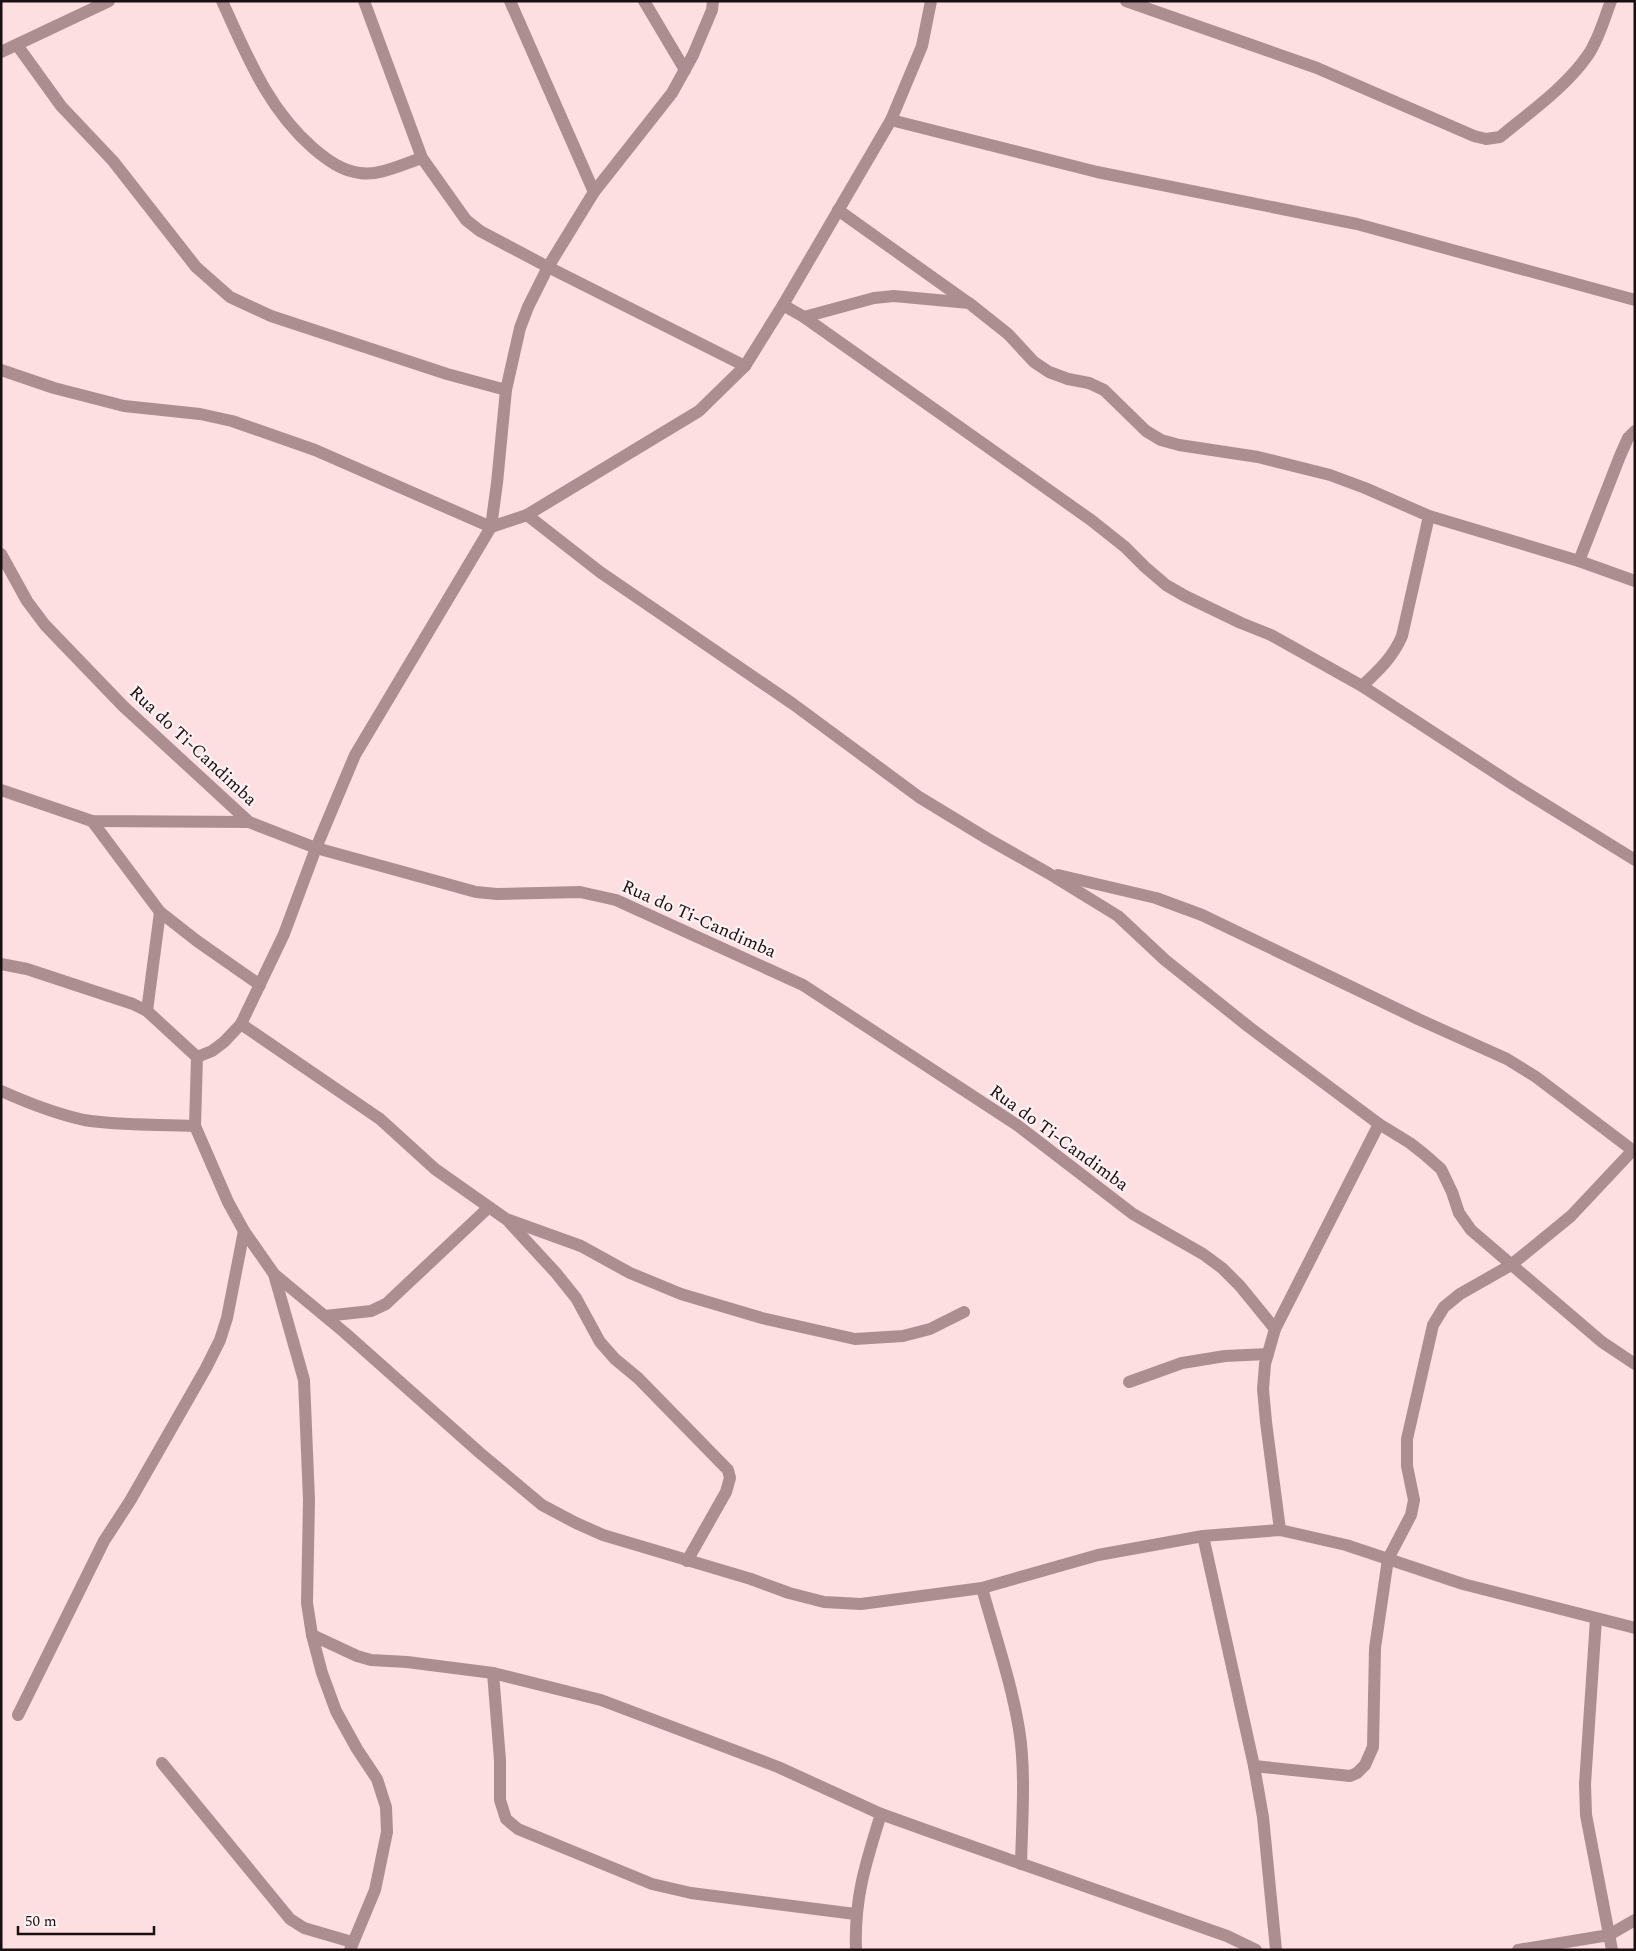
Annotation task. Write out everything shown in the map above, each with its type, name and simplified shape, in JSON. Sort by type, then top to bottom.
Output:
[{"type":"street","points":[[1,52],[110,1]]},
{"type":"street","points":[[222,1],[265,92],[280,114],[301,138],[324,157],[343,169],[361,173],[377,172],[422,158]]},
{"type":"street","points":[[364,1],[422,158],[466,220],[480,231],[548,267],[745,366]]},
{"type":"street","points":[[510,1],[594,192]]},
{"type":"street","points":[[644,1],[685,70]]},
{"type":"street","points":[[197,1057],[212,1051],[224,1042],[241,1024],[284,934],[316,848],[359,749],[491,527],[506,390],[520,328],[548,267],[594,192],[672,93],[694,55],[712,10],[713,1]]},
{"type":"street","points":[[1,370],[54,388],[124,406],[200,414],[232,421],[314,450],[491,527],[527,515],[699,411],[745,366],[784,305],[891,120],[922,46],[931,1]]},
{"type":"street","points":[[1126,1],[1317,68],[1474,136],[1486,139],[1500,137],[1570,77],[1598,39],[1611,1]]},
{"type":"street","points":[[17,45],[61,106],[113,161],[196,267],[230,297],[271,316],[447,374],[506,390]]},
{"type":"street","points":[[891,120],[1097,172],[1356,224],[1635,300]]},
{"type":"street","points":[[838,210],[969,303],[1008,334],[1034,362],[1049,372],[1068,380],[1089,383],[1104,390],[1146,431],[1161,440],[1179,445],[1258,457],[1330,475],[1429,516],[1579,561],[1635,581]]},
{"type":"street","points":[[804,317],[874,298],[894,296],[969,303]]},
{"type":"street","points":[[784,305],[804,317],[1091,520],[1125,547],[1166,585],[1233,619],[1271,634],[1362,686],[1635,860]]},
{"type":"street","points":[[1579,561],[1620,456],[1628,438],[1635,431]]},
{"type":"street","points":[[527,515],[600,572],[793,704],[919,797],[1118,916],[1165,960],[1379,1124],[1410,1143],[1441,1169],[1459,1213],[1471,1230],[1602,1342],[1635,1364]]},
{"type":"street","points":[[1362,686],[1386,664],[1402,636],[1429,516]]},
{"type":"street","name":"Rua do Ti-Candimba","points":[[1,554],[27,602],[45,625],[123,706],[249,822],[316,848],[476,892],[497,894],[580,892],[616,900],[803,985],[1018,1125],[1133,1214],[1203,1254],[1222,1268],[1240,1286],[1275,1329]]},
{"type":"street","points":[[1,790],[92,821],[249,822]]},
{"type":"street","points":[[92,821],[160,912],[197,941],[260,985]]},
{"type":"street","points":[[1048,873],[1156,898],[1211,919],[1418,1019],[1508,1059],[1536,1077],[1634,1151],[1571,1216],[1511,1265],[1460,1294],[1444,1308],[1433,1325],[1407,1439],[1407,1466],[1414,1500],[1411,1515],[1388,1559],[1375,1648],[1373,1747],[1366,1765],[1350,1776],[1254,1766]]},
{"type":"street","points":[[147,1011],[160,912]]},
{"type":"street","points":[[1,964],[27,969],[113,996],[147,1011],[197,1057],[195,1126],[228,1202],[244,1231],[274,1274],[542,1505],[603,1535],[824,1602],[861,1604],[982,1588],[1098,1555],[1203,1536],[1280,1530],[1346,1545],[1463,1584],[1635,1628]]},
{"type":"street","points":[[241,1024],[380,1119],[435,1169],[488,1208],[506,1219],[581,1246],[630,1273],[681,1294],[762,1318],[855,1339],[903,1336],[930,1329],[964,1312]]},
{"type":"street","points":[[1,1092],[41,1108],[84,1120],[110,1123],[195,1126]]},
{"type":"street","points":[[1280,1530],[1263,1389],[1265,1364],[1275,1329],[1379,1124]]},
{"type":"street","points":[[325,1316],[371,1311],[386,1304],[488,1208]]},
{"type":"street","points":[[506,1219],[556,1273],[576,1298],[600,1342],[615,1359],[638,1378],[728,1470],[730,1478],[726,1492],[687,1561]]},
{"type":"street","points":[[18,1715],[104,1541],[130,1501],[220,1340],[228,1318],[244,1231]]},
{"type":"street","points":[[162,1763],[290,1919],[304,1928],[351,1946],[375,1890],[387,1832],[386,1807],[377,1779],[357,1749],[336,1711],[322,1673],[312,1635],[307,1603],[309,1500],[304,1380],[274,1274]]},
{"type":"street","points":[[1129,1382],[1182,1363],[1225,1356],[1268,1354]]},
{"type":"street","points":[[1203,1536],[1254,1766],[1263,1818],[1276,1950]]},
{"type":"street","points":[[982,1588],[1012,1696],[1019,1731],[1022,1766],[1021,1864]]},
{"type":"street","points":[[1596,1619],[1585,1784],[1586,1815],[1612,1950]]},
{"type":"street","points":[[312,1635],[370,1660],[407,1662],[493,1673],[601,1700],[778,1767],[882,1814],[1227,1936],[1256,1950]]},
{"type":"street","points":[[493,1673],[500,1760],[500,1800],[506,1819],[518,1829],[652,1884],[690,1894],[856,1914]]},
{"type":"street","points":[[856,1950],[856,1914],[860,1884],[882,1814]]},
{"type":"street","points":[[1518,1950],[1609,1935],[1635,1920]]}]
